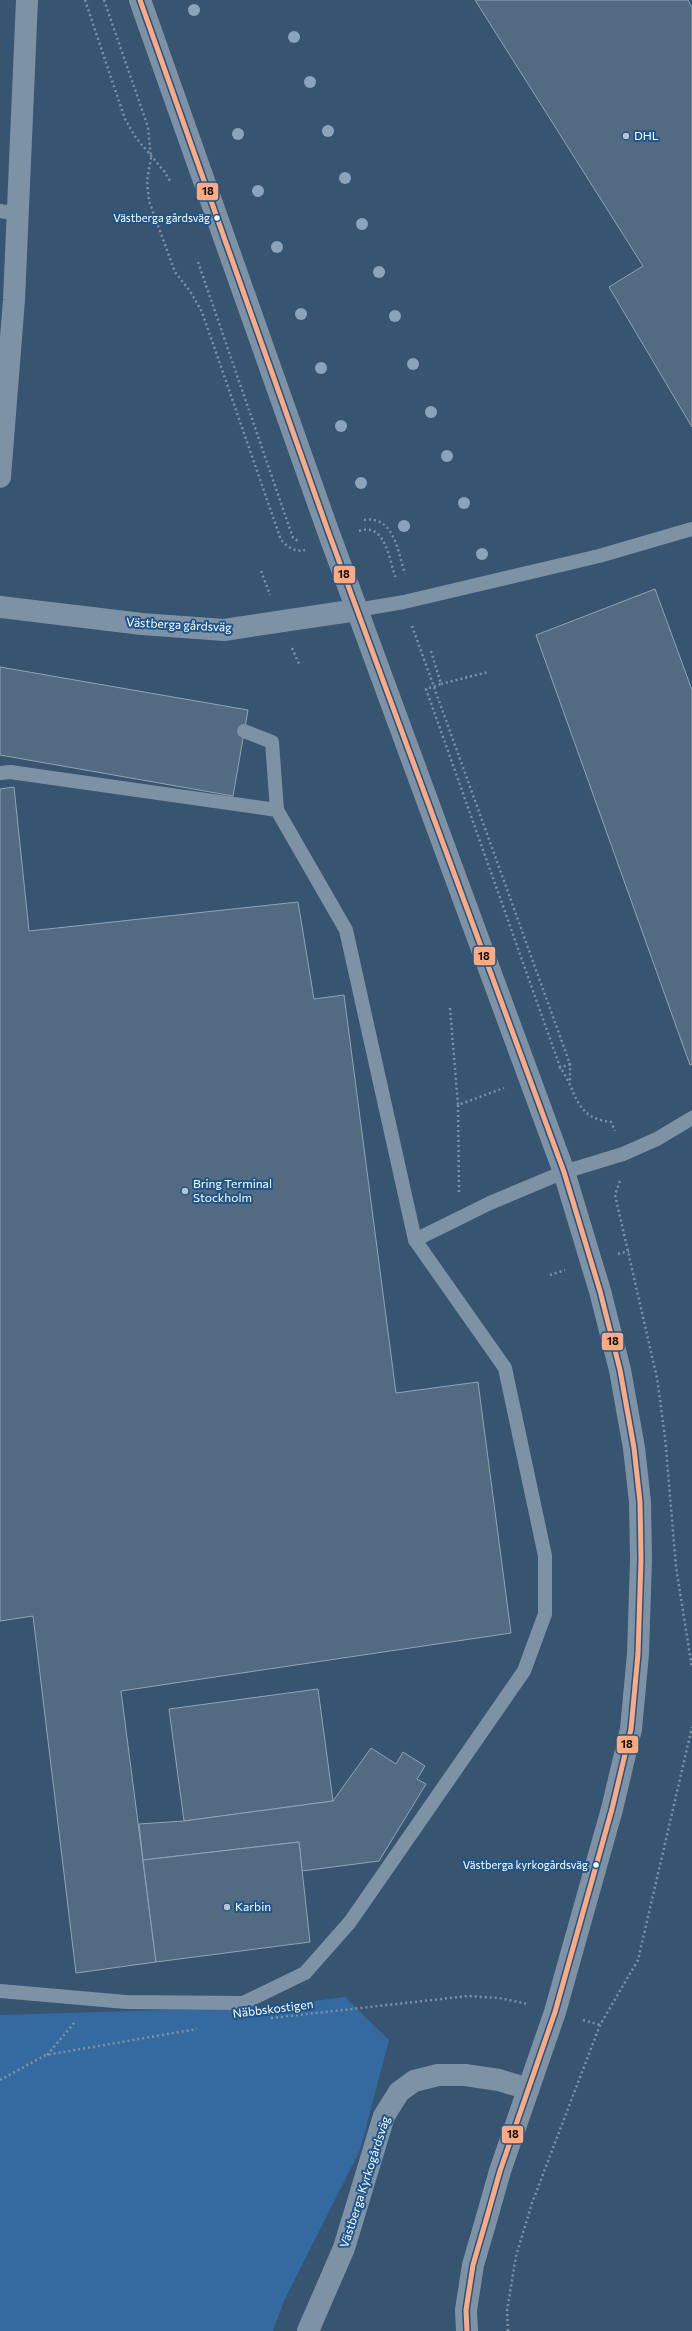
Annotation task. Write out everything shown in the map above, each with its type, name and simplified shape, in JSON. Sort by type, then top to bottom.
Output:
[{"type":"street","points":[[0,477],[9,213],[27,0]]},
{"type":"street","points":[[140,0],[357,610],[564,1172],[600,1291],[620,1370],[634,1448],[640,1502],[641,1559],[638,1654],[631,1729],[612,1809],[555,2012],[500,2171],[474,2265],[466,2310],[467,2331]]},
{"type":"street","name":"Västberga gårdsväg","points":[[0,607],[142,624],[224,630],[357,610]]},
{"type":"street","name":"Västberga Kyrkogårdsväg","points":[[308,2331],[344,2248],[384,2116],[399,2092],[414,2081],[438,2075],[458,2075],[499,2080],[528,2089]]},
{"type":"lane","points":[[357,610],[404,602],[600,556],[692,529]]},
{"type":"lane","points":[[0,1991],[95,1998],[126,2002],[243,2003],[305,1972],[350,1922],[524,1670],[545,1614],[545,1556],[505,1368],[415,1240],[346,930],[277,810],[272,742],[244,731]]},
{"type":"lane","points":[[0,773],[10,772],[277,810]]},
{"type":"lane","points":[[415,1240],[490,1203],[564,1172],[623,1154],[657,1139],[692,1118]]},
{"type":"path","points":[[85,0],[125,119],[136,138],[151,158],[164,171],[170,181]]},
{"type":"path","points":[[104,0],[148,127],[151,158],[147,181],[149,201],[174,272],[190,291],[202,312],[281,540],[287,547],[301,551]]},
{"type":"path","points":[[198,262],[293,538],[298,541]]},
{"type":"path","points":[[364,520],[378,520],[391,531],[405,574]]},
{"type":"path","points":[[366,529],[377,531],[382,537],[395,578]]},
{"type":"path","points":[[431,651],[441,684]]},
{"type":"path","points":[[424,658],[433,686],[570,1064],[570,1081],[560,1067],[426,689],[433,686],[488,672]]},
{"type":"path","points":[[450,1008],[458,1105],[459,1218]]},
{"type":"path","points":[[458,1105],[570,1064]]},
{"type":"path","points":[[508,2331],[507,2312],[516,2256],[532,2203],[600,2025],[638,1960],[692,1727]]},
{"type":"path","name":"Näbbskostigen","points":[[269,2018],[468,1996],[499,1998],[555,2012]]},
{"type":"path","points":[[46,2055],[95,1998]]},
{"type":"path","points":[[0,2080],[46,2055],[199,2029]]},
{"type":"shaded area","points":[[345,1997],[389,2040],[360,2150],[284,2301],[273,2331],[0,2331],[0,2015],[267,2007]]},
{"type":"building","name":"DHL","points":[[475,0],[688,0],[692,7],[692,427],[609,287],[643,266]]},
{"type":"building","points":[[655,589],[692,690],[692,1064],[690,1065],[536,635]]},
{"type":"building","points":[[0,667],[248,710],[233,796],[0,755]]},
{"type":"building","name":"Bring Terminal Stockholm","points":[[14,787],[29,931],[298,902],[314,999],[344,995],[396,1393],[478,1382],[511,1633],[121,1691],[156,1962],[76,1973],[33,1616],[0,1621],[0,789]]},
{"type":"building","points":[[318,1689],[333,1801],[184,1821],[169,1709]]},
{"type":"building","points":[[371,1748],[396,1764],[403,1752],[425,1766],[417,1779],[426,1784],[379,1861],[302,1871],[299,1842],[143,1860],[139,1824],[184,1821],[333,1801]]},
{"type":"building","name":"Karbin","points":[[299,1842],[310,1942],[156,1962],[143,1860]]},
{"type":"transit line","name":"18","points":[[140,0],[328,531],[564,1172],[600,1291],[620,1370],[634,1448],[640,1502],[641,1559],[638,1654],[631,1729],[612,1809],[555,2012],[500,2171],[473,2265],[466,2310],[467,2331]]},
{"type":"place","name":"DHL","points":[[626,136]]},
{"type":"place","name":"Västberga gårdsväg","points":[[217,218]]},
{"type":"place","name":"Bring Terminal Stockholm","points":[[185,1191]]},
{"type":"place","name":"Västberga kyrkogårdsväg","points":[[596,1865]]},
{"type":"place","name":"Karbin","points":[[227,1907]]}]
